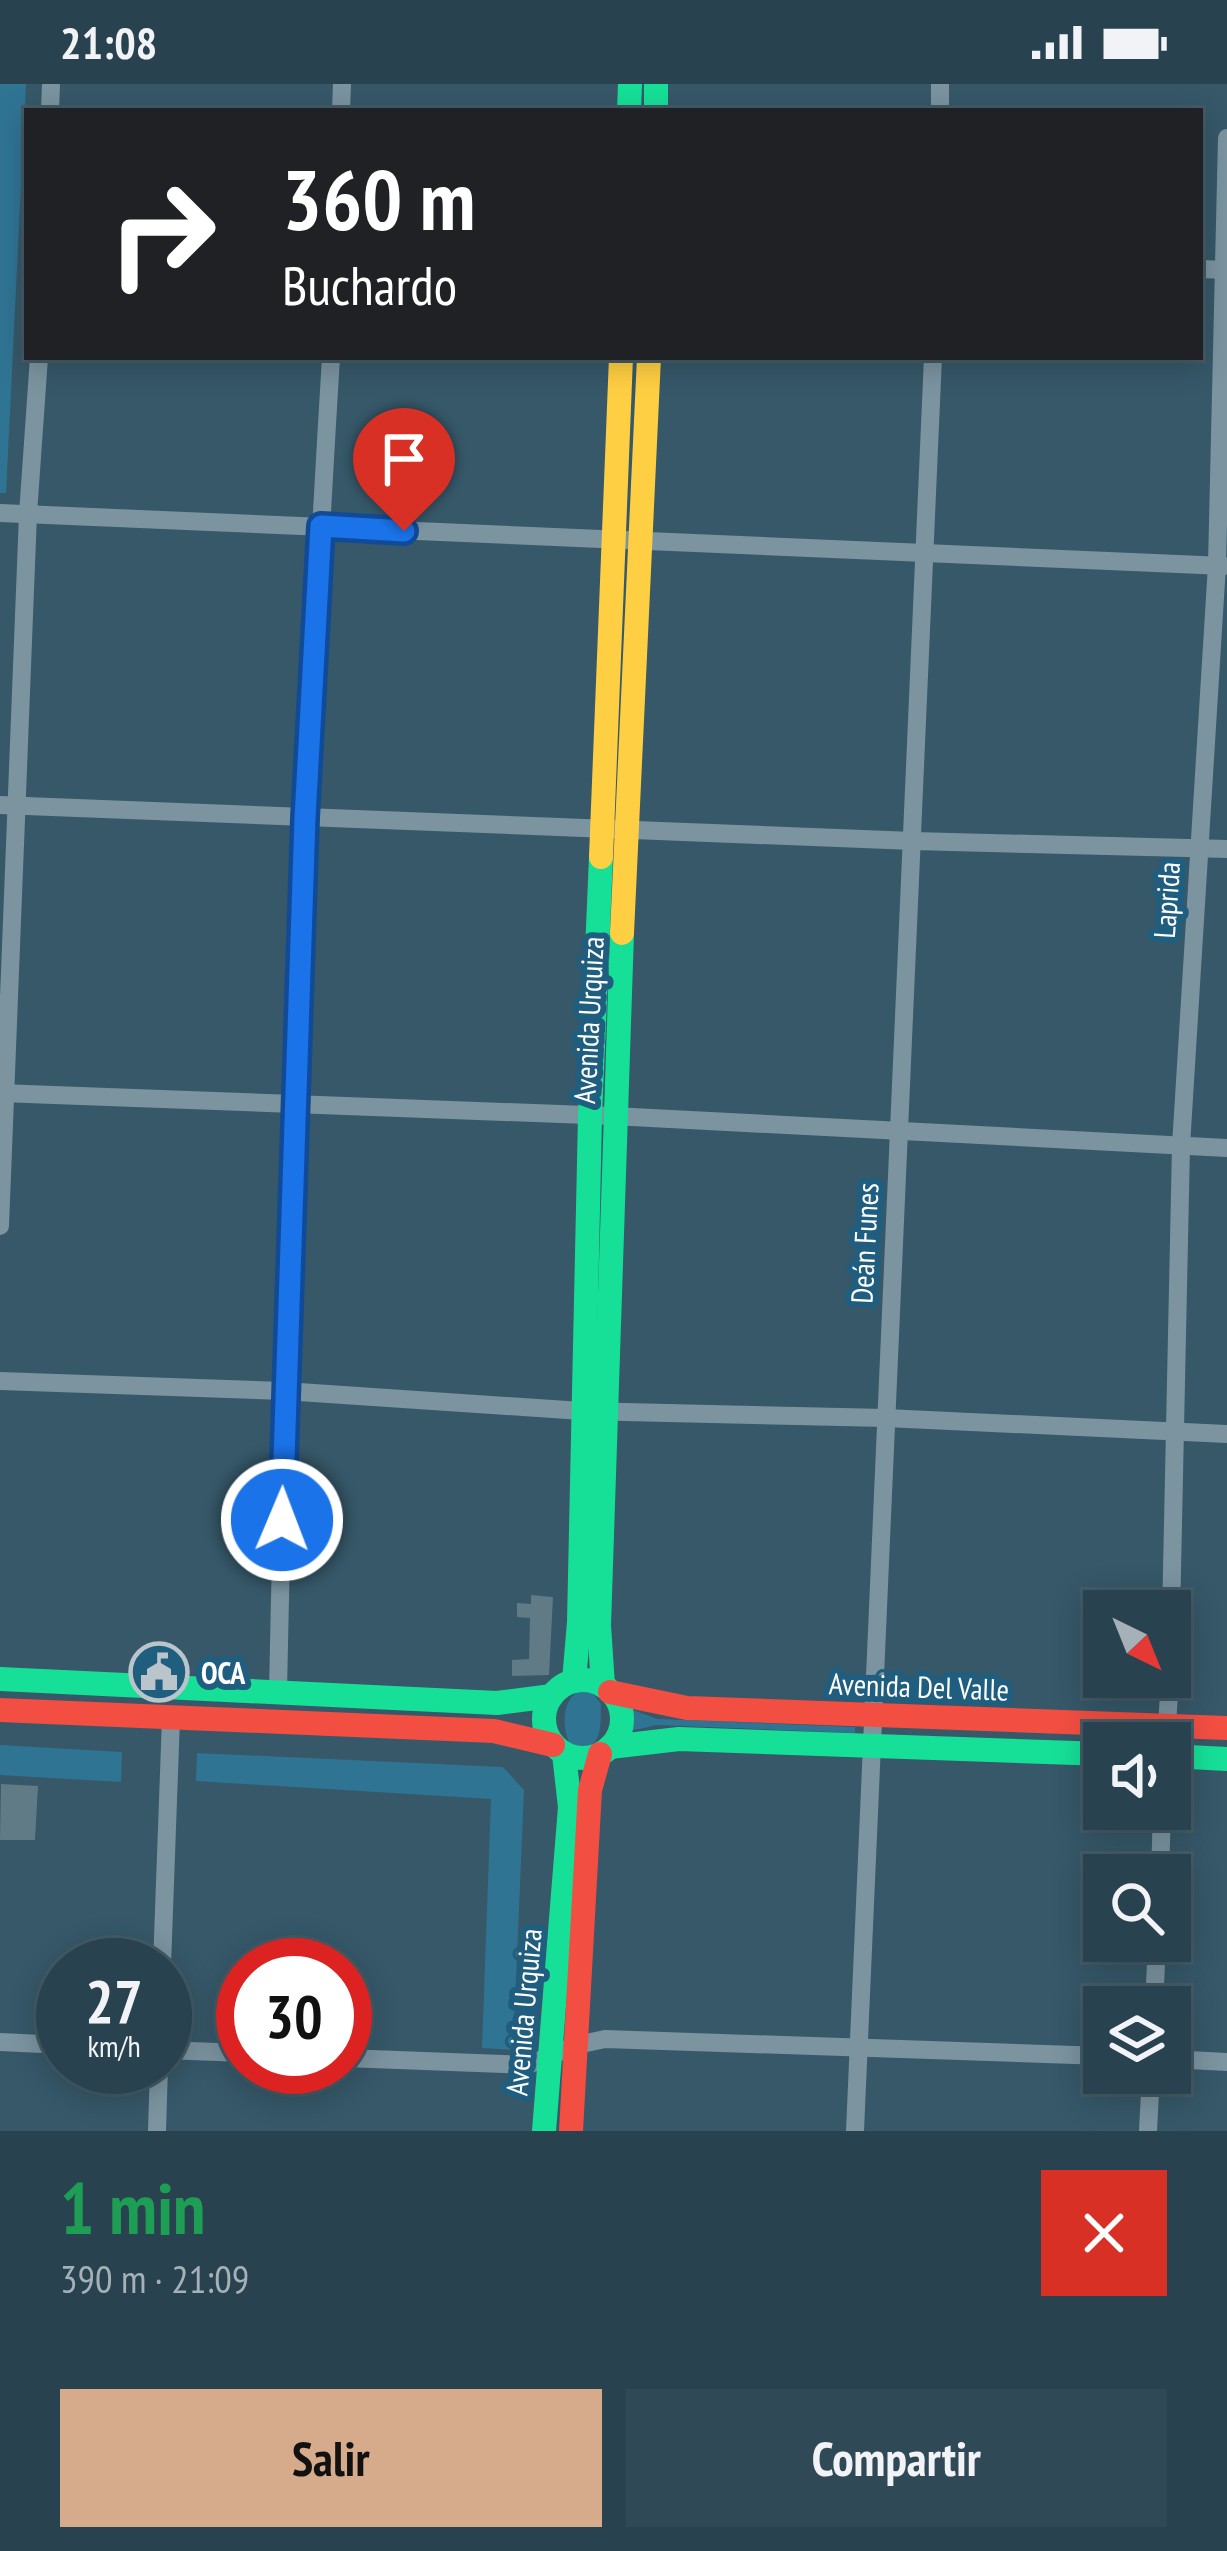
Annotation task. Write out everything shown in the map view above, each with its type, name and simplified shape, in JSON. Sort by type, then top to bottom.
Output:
[{"type":"main road","points":[[601,1116],[601,826],[621,360]]},
{"type":"main road","name":"Avenida Urquiza","points":[[607,1689],[598,1624],[594,1410],[601,1116],[628,829],[649,360]]},
{"type":"main road","points":[[574,1682],[594,1410]]},
{"type":"main road","points":[[0,1678],[496,1703],[551,1696],[574,1682],[607,1689],[618,1702],[621,1725],[605,1751],[576,1758],[494,1731],[0,1710]]},
{"type":"main road","name":"Avenida Del Valle","points":[[607,1689],[687,1708],[1083,1729]]},
{"type":"main road","points":[[551,1696],[544,1721],[558,1750]]},
{"type":"main road","name":"Avenida Del Valle","points":[[1191,1732],[1227,1728]]},
{"type":"main road","name":"Avenida Del Valle","points":[[605,1751],[680,1739],[1083,1753]]},
{"type":"main road","name":"Avenida Urquiza","points":[[544,2131],[570,1808],[558,1750]]},
{"type":"main road","name":"Avenida Urquiza","points":[[571,2131],[590,1790],[605,1751]]},
{"type":"main road","points":[[1191,1757],[1227,1759]]},
{"type":"street","name":"Laprida","points":[[1172,1590],[1181,1146],[1222,566],[1227,138]]},
{"type":"street","points":[[0,1226],[8,805],[39,360]]},
{"type":"street","points":[[278,1692],[305,818],[331,360]]},
{"type":"street","name":"Deán Funes","points":[[855,2131],[933,360]]},
{"type":"street","points":[[0,513],[1222,566]]},
{"type":"street","points":[[8,805],[1227,849]]},
{"type":"street","points":[[3,1094],[601,1116],[1227,1148]]},
{"type":"street","points":[[0,1381],[1227,1434]]},
{"type":"street","points":[[163,1938],[171,1718]]},
{"type":"street","points":[[372,2058],[528,2065],[604,2039],[1083,2055]]},
{"type":"street","points":[[0,2042],[36,2044]]},
{"type":"street","points":[[1191,2060],[1227,2062]]},
{"type":"street","points":[[157,2131],[158,2094]]},
{"type":"street","points":[[1148,2131],[1150,2094]]},
{"type":"shaded area","points":[[0,84],[26,84],[6,493],[0,493]]},
{"type":"shaded area","points":[[580,1690],[591,1691],[601,1704],[598,1736],[584,1749],[569,1742],[565,1728],[567,1706]]},
{"type":"shaded area","points":[[627,1708],[657,1719],[855,1727],[855,1733],[657,1725],[625,1732]]},
{"type":"shaded area","points":[[0,1745],[122,1752],[121,1782],[0,1775]]},
{"type":"shaded area","points":[[197,1753],[503,1767],[524,1790],[513,2050],[482,2048],[491,1799],[196,1781]]},
{"type":"building","points":[[531,1595],[553,1597],[549,1675],[512,1676],[512,1660],[529,1659],[530,1618],[517,1617],[517,1603],[531,1604]]},
{"type":"building","points":[[1,1784],[38,1786],[35,1840],[0,1840]]},
{"type":"traffic: fast","points":[[629,108],[630,84]]},
{"type":"traffic: fast","points":[[656,84],[656,108]]},
{"type":"traffic: fast","points":[[574,1681],[601,857]]},
{"type":"traffic: fast","points":[[603,1686],[599,1625],[622,933]]},
{"type":"traffic: fast","points":[[0,1679],[497,1703],[552,1696]]},
{"type":"traffic: fast","points":[[583,1680],[610,1692],[622,1719],[610,1746],[583,1758],[556,1746],[544,1719],[556,1692],[583,1680]]},
{"type":"traffic: fast","points":[[610,1747],[679,1739],[1083,1753]]},
{"type":"traffic: fast","points":[[544,2131],[570,1807],[564,1754]]},
{"type":"traffic: fast","points":[[1191,1757],[1227,1759]]},
{"type":"traffic: slow","points":[[601,857],[621,360]]},
{"type":"traffic: slow","points":[[622,933],[649,360]]},
{"type":"traffic: jam","points":[[610,1692],[687,1708],[1227,1728]]},
{"type":"traffic: jam","points":[[0,1710],[494,1731],[553,1745]]},
{"type":"traffic: jam","points":[[571,2131],[590,1790],[600,1754]]},
{"type":"place","name":"OCA","points":[[159,1672]]},
{"type":"route","points":[[282,1520],[305,818],[321,526],[404,531]]}]
